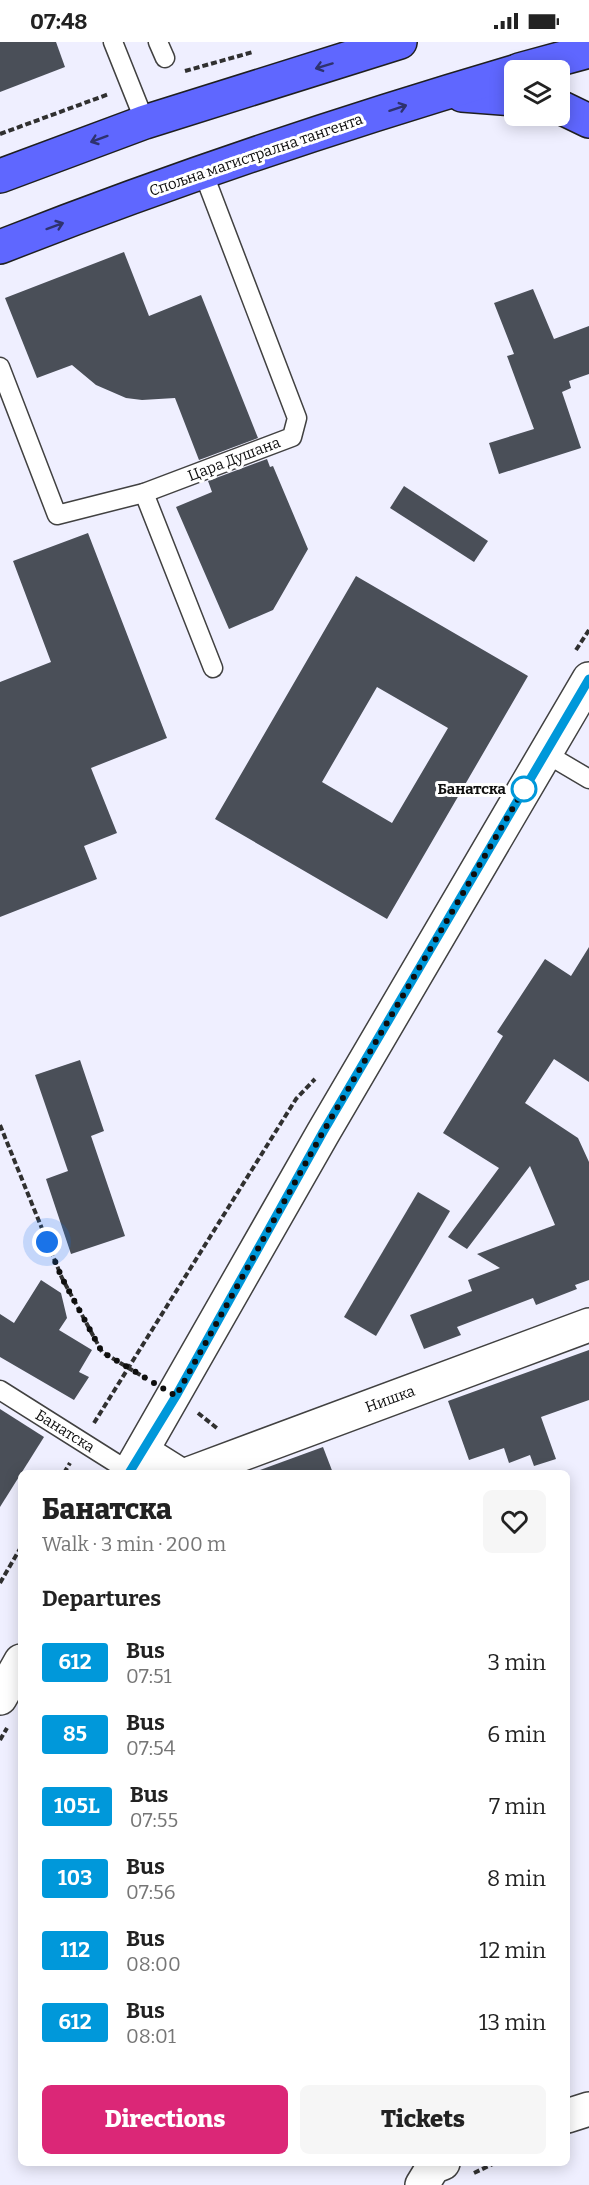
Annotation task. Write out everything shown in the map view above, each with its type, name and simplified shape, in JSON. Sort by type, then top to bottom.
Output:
[{"type":"main road","points":[[0,176],[145,122],[366,47],[400,42]]},
{"type":"main road","points":[[556,60],[589,51]]},
{"type":"main road","name":"Спољна магистрална тангента","points":[[0,247],[203,172],[439,94],[504,75]]},
{"type":"main road","points":[[439,94],[504,98]]},
{"type":"main road","points":[[570,112],[589,121]]},
{"type":"street","points":[[161,1470],[134,1465],[176,1396],[323,1132],[545,753],[580,668]]},
{"type":"street","name":"Нишка","points":[[199,1470],[589,1325]]},
{"type":"street","points":[[0,1698],[18,1666]]},
{"type":"street","points":[[570,2115],[589,2109]]},
{"type":"lane","points":[[113,42],[145,122]]},
{"type":"lane","name":"Цара Душана","points":[[0,367],[57,515],[144,493],[292,437],[297,418],[203,172]]},
{"type":"lane","points":[[144,493],[213,668]]},
{"type":"lane","points":[[545,753],[589,779]]},
{"type":"lane","name":"Банатска","points":[[0,1390],[83,1442],[134,1465]]},
{"type":"path","points":[[580,668],[589,630]]},
{"type":"path","points":[[66,1470],[127,1367],[296,1099],[319,1075]]},
{"type":"path","points":[[0,1125],[62,1278],[102,1352],[176,1396]]},
{"type":"path","points":[[0,1583],[18,1552]]},
{"type":"path","points":[[439,2174],[487,2166]]},
{"type":"building","points":[[0,42],[56,42],[65,67],[0,92]]},
{"type":"building","points":[[124,252],[149,316],[201,295],[258,438],[199,460],[175,398],[142,400],[126,398],[96,385],[72,365],[37,378],[5,298]]},
{"type":"building","points":[[533,289],[554,339],[589,326],[589,374],[569,381],[571,388],[562,392],[581,448],[499,474],[489,443],[534,429],[507,356],[514,354],[494,303]]},
{"type":"building","points":[[267,459],[270,467],[273,466],[308,549],[273,610],[229,629],[176,507],[212,492],[208,481]]},
{"type":"building","points":[[404,486],[488,541],[474,562],[390,508]]},
{"type":"building","points":[[88,533],[167,738],[91,768],[117,833],[84,846],[97,879],[0,917],[0,682],[51,662],[13,561]]},
{"type":"building","points":[[356,576],[528,676],[387,919],[215,819]],"holes":[[[377,687],[448,728],[392,823],[322,782]]]},
{"type":"building","points":[[589,947],[589,1082],[554,1059],[525,1103],[578,1138],[589,1162],[589,1280],[575,1285],[577,1289],[536,1305],[533,1298],[457,1327],[461,1335],[424,1349],[410,1315],[472,1291],[468,1280],[500,1268],[477,1254],[555,1225],[530,1166],[467,1249],[448,1237],[499,1168],[443,1133],[503,1036],[497,1032],[545,959],[571,976]]},
{"type":"building","points":[[80,1060],[104,1131],[91,1136],[125,1236],[71,1254],[46,1179],[68,1171],[35,1075]]},
{"type":"building","points":[[418,1192],[450,1211],[376,1336],[344,1317]]},
{"type":"building","points":[[41,1280],[61,1293],[67,1318],[59,1330],[92,1350],[79,1372],[89,1377],[74,1400],[0,1357],[0,1314],[14,1323]]},
{"type":"building","points":[[589,1350],[589,1400],[541,1417],[556,1459],[534,1466],[530,1455],[509,1463],[504,1448],[469,1460],[448,1401]]},
{"type":"building","points":[[0,1409],[44,1437],[23,1470],[18,1470],[18,1478],[0,1507]]},
{"type":"building","points":[[323,1447],[332,1470],[260,1470]]},
{"type":"bus line","name":"612","points":[[131,1470],[176,1396],[323,1132],[589,679]]},
{"type":"place","name":"Банатска","points":[[524,789]]},
{"type":"route","points":[[47,1242],[62,1278],[102,1352],[176,1396],[323,1132],[524,789]]}]
